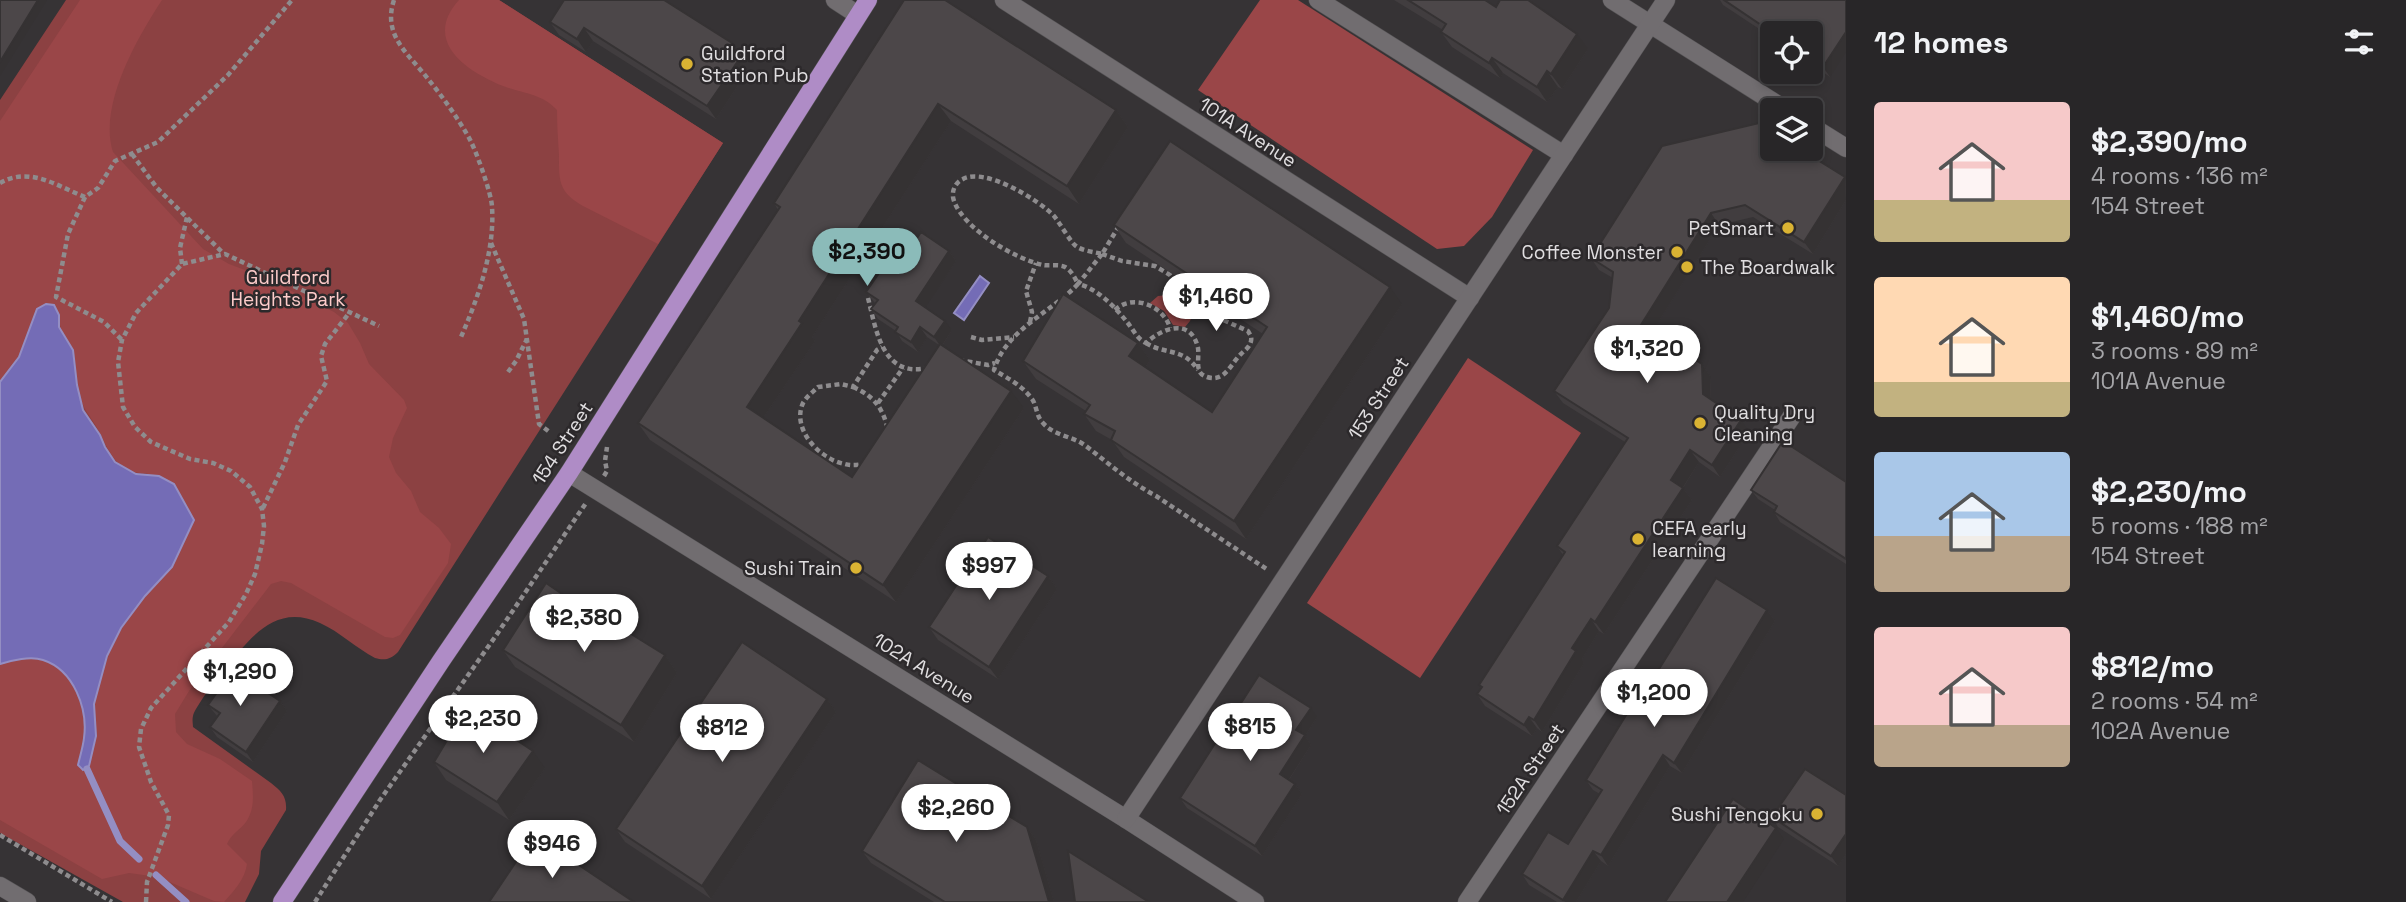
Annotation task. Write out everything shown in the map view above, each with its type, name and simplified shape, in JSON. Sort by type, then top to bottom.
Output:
[{"type":"main road","name":"154 Street","points":[[282,902],[569,473],[863,7]]},
{"type":"street","points":[[835,0],[863,7]]},
{"type":"street","name":"101A Avenue","points":[[1004,0],[1469,298]]},
{"type":"street","points":[[1318,0],[1564,155]]},
{"type":"street","points":[[1612,0],[1767,98]]},
{"type":"street","name":"153 Street","points":[[1126,818],[1666,0]]},
{"type":"street","points":[[1823,134],[1846,148]]},
{"type":"street","name":"152A Street","points":[[1467,902],[1792,416]]},
{"type":"street","name":"102A Avenue","points":[[569,473],[1126,818],[1255,902]]},
{"type":"street","points":[[0,886],[27,902]]},
{"type":"path","points":[[122,340],[104,322],[56,297],[68,234],[85,197],[98,188],[115,161],[158,142],[228,75],[292,0]]},
{"type":"path","points":[[394,0],[391,24],[397,40],[409,60],[428,78],[470,138],[492,205],[491,242],[472,312],[461,338]]},
{"type":"path","points":[[132,154],[157,188],[225,254],[379,326]]},
{"type":"path","points":[[0,183],[11,176],[37,176],[85,197]]},
{"type":"path","points":[[975,176],[1005,184],[1051,213],[1076,246],[1102,254],[1122,261],[1155,266],[1170,275],[1196,308],[1248,331],[1252,337],[1250,344],[1222,376],[1210,378],[1202,374],[1194,363],[1180,353],[1141,341],[1115,310],[1095,291],[1078,284],[1064,267],[1036,263],[999,247],[956,207],[952,196],[953,188],[962,179],[975,176]]},
{"type":"path","points":[[182,264],[180,248],[187,217]]},
{"type":"path","points":[[1122,222],[1102,254],[1078,284],[1015,337],[996,362],[994,370],[1013,380],[1034,401],[1036,412],[1043,423],[1054,432],[1084,444],[1138,486],[1268,570]]},
{"type":"path","points":[[491,242],[524,319],[539,424],[551,433]]},
{"type":"path","points":[[225,254],[182,264],[136,313],[122,340],[118,362],[123,407],[135,427],[151,442],[231,471],[250,487],[262,509]]},
{"type":"path","points":[[1030,323],[1032,312],[1026,291],[1036,263]]},
{"type":"path","points":[[868,298],[873,325],[883,347],[903,368],[909,370],[936,366]]},
{"type":"path","points":[[1115,310],[1124,302],[1138,302],[1163,314],[1170,328]]},
{"type":"path","points":[[146,902],[147,882],[168,825],[169,815],[151,782],[139,747],[141,729],[150,708],[229,622],[246,594],[255,574],[262,544],[262,509],[285,462],[298,425],[327,381],[321,356],[326,344],[349,312]]},
{"type":"path","points":[[524,319],[528,313]]},
{"type":"path","points":[[1146,343],[1161,331],[1170,328],[1187,332],[1197,345],[1199,370]]},
{"type":"path","points":[[971,337],[982,340],[1015,337]]},
{"type":"path","points":[[508,372],[527,338]]},
{"type":"path","points":[[853,387],[877,350],[883,347]]},
{"type":"path","points":[[949,362],[961,359],[989,365],[996,362]]},
{"type":"path","points":[[878,403],[903,368]]},
{"type":"path","points":[[872,462],[843,464],[831,459],[809,441],[803,427],[803,404],[818,387],[841,384],[853,387],[871,396],[878,403],[889,435]]},
{"type":"path","points":[[607,453],[607,471]]},
{"type":"path","points":[[315,902],[380,800],[578,516]]},
{"type":"path","points":[[0,835],[112,902]]},
{"type":"green space","name":"Guildford Heights Park","points":[[66,0],[499,0],[723,143],[398,652],[388,659],[375,658],[320,623],[289,617],[276,621],[253,637],[198,706],[193,716],[193,727],[271,783],[280,791],[285,801],[286,810],[261,851],[259,874],[245,902],[123,902],[0,833],[0,100]]},
{"type":"green space","points":[[1168,295],[1185,302],[1194,311],[1185,327],[1173,325],[1164,311],[1150,303],[1158,296]]},
{"type":"shaded area","points":[[80,0],[162,0],[122,73],[115,94],[110,134],[113,152],[203,249],[229,264],[263,277],[334,312],[348,323],[369,364],[404,400],[407,408],[393,438],[389,457],[396,473],[411,491],[420,512],[439,528],[451,544],[448,563],[400,635],[385,637],[291,583],[281,581],[271,584],[189,691],[175,714],[176,732],[187,744],[220,759],[252,781],[251,812],[227,844],[247,864],[246,869],[224,902],[214,901],[158,877],[129,873],[102,879],[0,820],[0,664],[33,658],[44,660],[63,672],[71,681],[81,703],[85,727],[78,765],[80,769],[87,769],[93,745],[95,699],[106,662],[120,632],[138,605],[172,567],[147,473],[130,471],[118,463],[85,408],[77,387],[74,353],[62,330],[59,315],[29,334],[19,357],[0,382],[0,121]]},
{"type":"shaded area","points":[[459,0],[499,0],[723,143],[658,244],[583,206],[564,190],[560,178],[557,110],[538,97],[489,80],[453,53],[445,29],[449,15]]},
{"type":"shaded area","points":[[1260,0],[1298,0],[1533,150],[1492,217],[1464,246],[1437,249],[1198,90]]},
{"type":"shaded area","points":[[980,276],[989,283],[964,320],[954,313]]},
{"type":"shaded area","points":[[46,304],[54,305],[59,315],[59,327],[73,350],[83,410],[115,462],[136,474],[159,476],[174,484],[194,520],[172,567],[145,596],[121,628],[107,656],[94,704],[96,736],[89,766],[83,770],[78,765],[84,738],[84,715],[71,681],[54,665],[43,660],[27,658],[0,664],[0,382],[19,357],[37,309]]},
{"type":"shaded area","points":[[1468,358],[1581,433],[1420,678],[1307,603]]},
{"type":"building","points":[[0,0],[38,0],[0,62]]},
{"type":"building","name":"Guildford Station Pub","points":[[564,0],[664,0],[732,43],[738,61],[707,106],[584,28],[577,39],[550,22]]},
{"type":"building","points":[[904,0],[945,0],[1116,110],[1067,186],[938,104],[747,407],[852,477],[940,344],[1011,391],[883,585],[638,423],[780,207],[774,203]]},
{"type":"building","points":[[1408,0],[1485,0],[1496,7],[1500,0],[1528,0],[1577,34],[1551,74],[1547,71],[1537,87],[1492,58],[1489,63],[1441,32],[1446,24]]},
{"type":"building","points":[[1724,0],[1846,0],[1846,32],[1823,67],[1823,21],[1760,21],[1760,24]]},
{"type":"building","points":[[1759,123],[1760,161],[1819,161],[1845,177],[1804,242],[1745,205],[1711,213],[1641,325],[1702,364],[1703,394],[1741,420],[1712,465],[1690,450],[1671,480],[1683,488],[1595,622],[1591,619],[1572,648],[1576,651],[1534,720],[1529,717],[1524,725],[1477,694],[1482,687],[1479,685],[1565,552],[1557,546],[1628,438],[1554,391],[1609,308],[1613,272],[1591,258],[1662,146]]},
{"type":"building","points":[[1170,141],[1390,287],[1234,521],[1111,440],[1115,431],[1084,414],[1090,405],[1023,361],[1063,294],[1138,343],[1129,356],[1212,412],[1267,327],[1114,225]]},
{"type":"building","points":[[921,232],[949,251],[916,301],[945,321],[934,337],[920,327],[911,342],[895,332],[898,327],[871,309],[878,300],[866,292],[890,257],[900,264]]},
{"type":"building","points":[[1783,441],[1846,482],[1846,559],[1774,512],[1777,506],[1751,490]]},
{"type":"building","points":[[988,537],[1048,576],[989,667],[929,627]]},
{"type":"building","points":[[1716,578],[1767,610],[1674,763],[1663,755],[1601,855],[1593,851],[1563,900],[1522,874],[1548,832],[1568,844],[1602,790],[1586,780],[1649,678],[1652,680]]},
{"type":"building","points":[[546,583],[612,628],[615,624],[665,655],[621,725],[503,650]]},
{"type":"building","points":[[742,642],[827,699],[702,886],[616,829]]},
{"type":"building","points":[[225,664],[280,701],[246,752],[210,727],[220,713],[208,705],[218,691],[210,686]]},
{"type":"building","points":[[1259,675],[1311,708],[1296,730],[1305,735],[1280,774],[1295,784],[1255,846],[1180,798]]},
{"type":"building","points":[[467,707],[533,751],[497,802],[434,762]]},
{"type":"building","points":[[918,760],[1027,827],[1049,902],[945,902],[862,851]]},
{"type":"building","name":"Sushi Tengoku","points":[[1805,769],[1846,795],[1846,834],[1831,856],[1772,817]]},
{"type":"building","points":[[1733,799],[1776,828],[1727,902],[1665,902]]},
{"type":"building","points":[[534,835],[634,902],[489,902]]},
{"type":"building","points":[[1068,851],[1149,902],[1075,902]]},
{"type":"waterway","points":[[87,769],[120,841],[139,859]]},
{"type":"waterway","points":[[156,875],[186,902]]},
{"type":"place","name":"Guildford Station Pub","points":[[687,64]]},
{"type":"place","name":"PetSmart","points":[[1788,228]]},
{"type":"place","name":"Coffee Monster","points":[[1677,252]]},
{"type":"place","name":"The Boardwalk","points":[[1687,267]]},
{"type":"place","name":"Quality Dry Cleaning","points":[[1700,423]]},
{"type":"place","name":"CEFA early learning","points":[[1638,539]]},
{"type":"place","name":"Sushi Train","points":[[856,568]]},
{"type":"place","name":"Sushi Tengoku","points":[[1817,814]]}]
